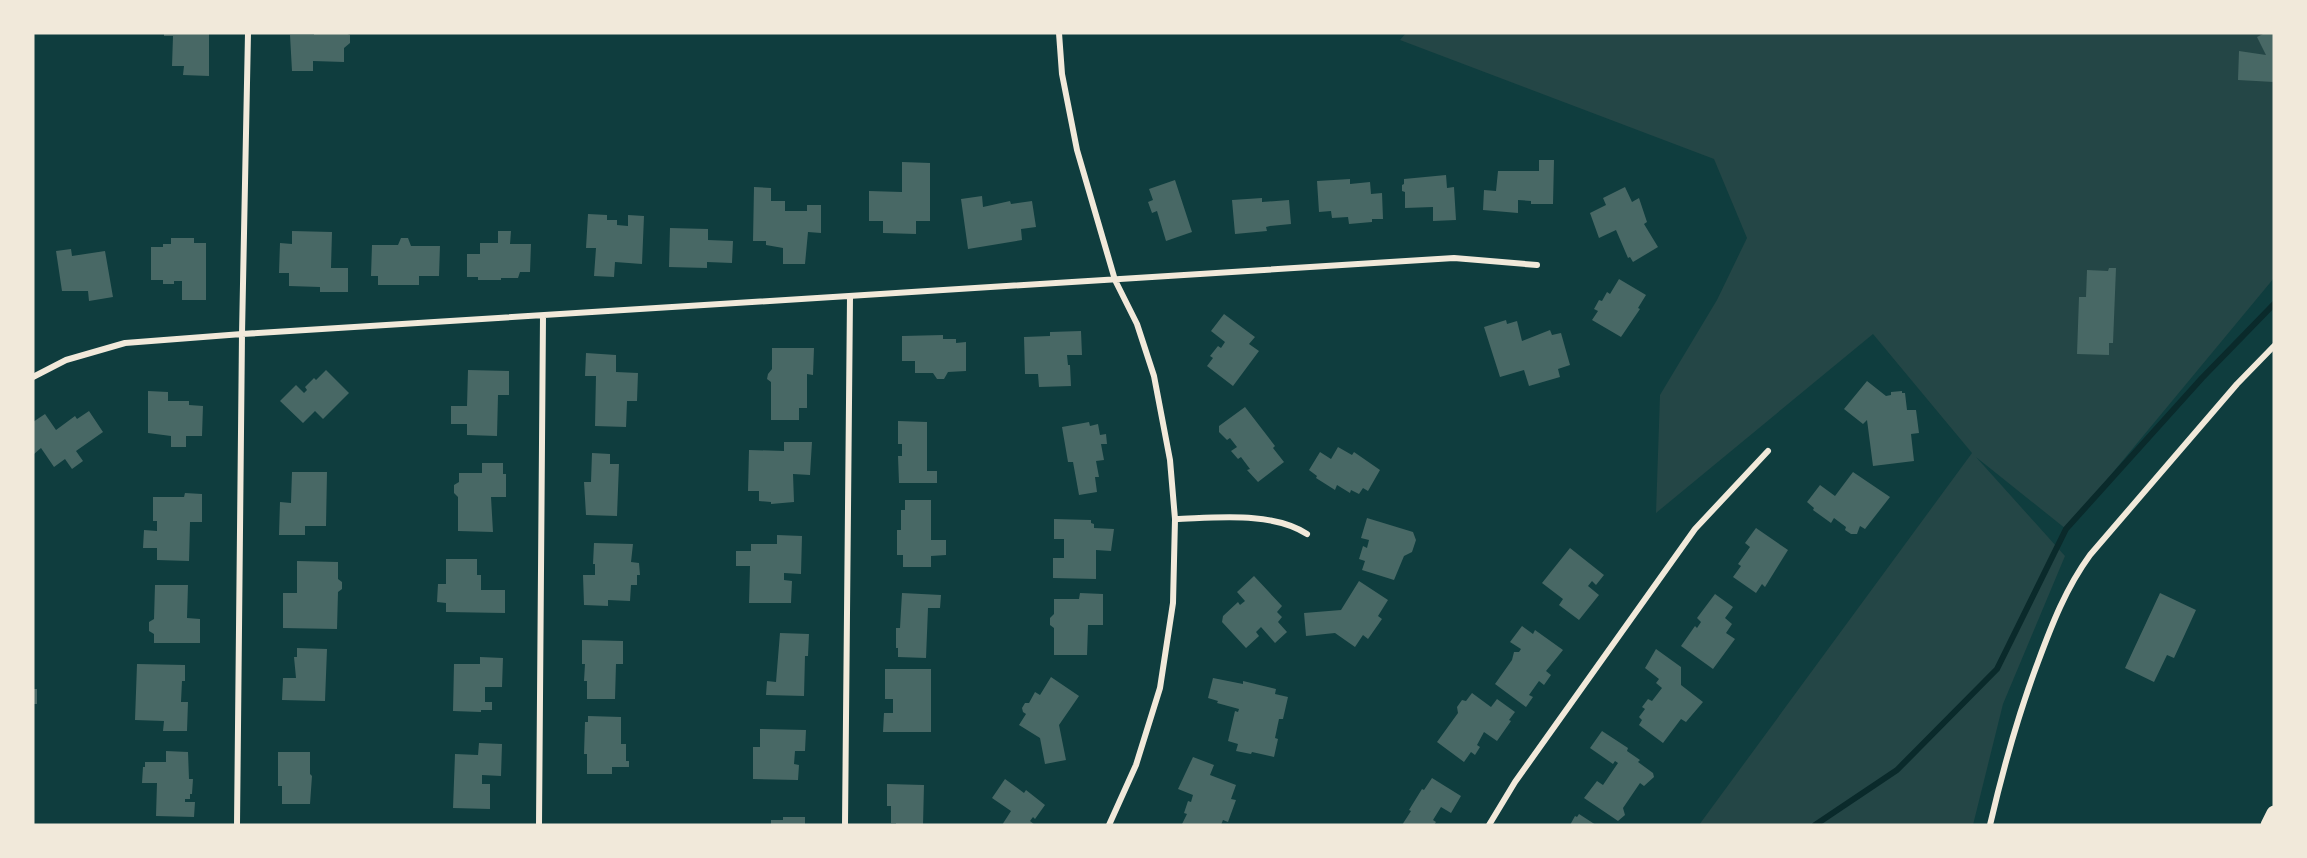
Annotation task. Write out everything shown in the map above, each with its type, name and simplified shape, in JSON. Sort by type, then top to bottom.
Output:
[{"type":"highway","points":[[2268,825],[2274,813]]},
{"type":"street","points":[[237,825],[242,334],[248,33]]},
{"type":"street","points":[[1059,33],[1062,74],[1077,150],[1114,280],[1137,324],[1154,376],[1170,460],[1175,519],[1173,603],[1160,688],[1136,765],[1109,825]]},
{"type":"street","points":[[33,377],[66,360],[125,343],[242,334],[1454,258],[1537,265]]},
{"type":"street","points":[[845,825],[850,297]]},
{"type":"street","points":[[539,825],[543,316]]},
{"type":"street","points":[[1990,825],[2017,723],[2055,618],[2070,584],[2090,555],[2237,384],[2274,346]]},
{"type":"street","points":[[1489,825],[1515,782],[1695,529],[1768,451]]},
{"type":"street","points":[[1175,519],[1252,518],[1280,523],[1307,534]]},
{"type":"shaded area","points":[[1406,33],[2274,33],[2274,278],[2066,529],[1976,457],[2065,556],[2003,704],[1973,825],[1699,825],[1972,453],[1873,334],[1656,513],[1660,395],[1717,300],[1747,238],[1714,159],[1400,40]]},
{"type":"building","points":[[164,33],[209,33],[209,76],[183,75],[184,66],[172,66],[173,36],[164,36]]},
{"type":"building","points":[[314,33],[350,35],[350,43],[344,48],[344,62],[313,61],[313,71],[292,71],[290,35],[314,35]]},
{"type":"building","points":[[2265,33],[2274,33],[2274,82],[2238,80],[2239,51],[2266,55],[2257,37]]},
{"type":"building","points":[[1539,160],[1554,160],[1553,204],[1531,204],[1531,201],[1518,200],[1518,213],[1483,210],[1484,190],[1496,191],[1498,171],[1539,171]]},
{"type":"building","points":[[902,162],[930,163],[930,221],[916,221],[916,234],[883,233],[883,221],[869,221],[869,191],[902,192]]},
{"type":"building","points":[[1446,175],[1447,188],[1454,187],[1456,220],[1433,221],[1433,207],[1405,208],[1405,192],[1402,191],[1404,179]]},
{"type":"building","points":[[1350,179],[1350,184],[1370,182],[1371,194],[1382,193],[1383,219],[1349,224],[1348,217],[1332,218],[1331,211],[1319,212],[1317,181]]},
{"type":"building","points":[[1175,180],[1192,232],[1166,241],[1157,211],[1152,213],[1148,202],[1153,200],[1149,189]]},
{"type":"building","points":[[754,187],[771,188],[771,201],[785,201],[785,211],[807,211],[807,205],[821,205],[821,233],[808,232],[805,264],[783,264],[783,248],[766,245],[766,241],[753,241]]},
{"type":"building","points":[[1625,187],[1632,202],[1639,198],[1647,222],[1644,224],[1658,247],[1633,262],[1630,257],[1628,258],[1616,230],[1599,238],[1590,213],[1606,205],[1603,198]]},
{"type":"building","points":[[982,196],[983,207],[1010,201],[1011,204],[1032,201],[1036,227],[1021,229],[1022,240],[968,249],[961,199]]},
{"type":"building","points":[[1262,198],[1262,202],[1289,200],[1291,224],[1266,227],[1267,231],[1235,234],[1232,200]]},
{"type":"building","points":[[588,214],[607,215],[607,220],[617,220],[617,225],[628,226],[628,215],[644,216],[642,264],[615,262],[614,277],[594,276],[596,248],[586,248]]},
{"type":"building","points":[[670,228],[708,229],[708,240],[733,241],[732,263],[707,262],[707,268],[669,267]]},
{"type":"building","points":[[292,231],[332,232],[331,268],[348,268],[348,292],[320,292],[320,287],[289,286],[289,273],[279,273],[280,243],[292,244]]},
{"type":"building","points":[[498,231],[511,231],[510,244],[531,244],[530,272],[520,272],[518,278],[501,278],[501,280],[478,280],[478,277],[467,277],[467,254],[480,254],[480,243],[498,243]]},
{"type":"building","points":[[171,238],[194,238],[194,243],[206,243],[206,300],[182,300],[182,281],[163,284],[163,280],[151,280],[151,247],[171,244]]},
{"type":"building","points":[[401,238],[408,238],[411,246],[440,246],[439,276],[419,276],[419,285],[378,285],[378,276],[371,276],[372,245],[398,245]]},
{"type":"building","points":[[71,249],[72,256],[105,251],[113,297],[89,301],[88,291],[62,291],[56,251]]},
{"type":"building","points":[[2109,268],[2116,268],[2113,343],[2109,343],[2109,355],[2077,354],[2079,297],[2086,297],[2087,270],[2108,271]]},
{"type":"building","points":[[1619,279],[1646,295],[1638,308],[1640,309],[1621,337],[1592,320],[1598,311],[1594,309],[1599,300],[1602,301],[1607,292],[1610,294]]},
{"type":"building","points":[[1224,314],[1255,337],[1249,344],[1259,351],[1233,386],[1207,366],[1213,358],[1210,356],[1218,346],[1221,348],[1225,342],[1211,331]]},
{"type":"building","points":[[1506,320],[1507,324],[1517,321],[1522,341],[1550,330],[1552,335],[1561,333],[1570,365],[1558,369],[1560,377],[1529,386],[1524,370],[1500,377],[1484,327]]},
{"type":"building","points":[[1081,331],[1082,355],[1067,355],[1071,386],[1039,387],[1038,374],[1025,374],[1024,337],[1050,336],[1050,332]]},
{"type":"building","points":[[943,335],[943,339],[956,339],[956,343],[966,342],[966,371],[948,372],[944,379],[937,379],[933,373],[915,373],[915,361],[902,361],[902,336]]},
{"type":"building","points":[[772,348],[814,348],[813,375],[807,374],[807,408],[799,408],[799,420],[771,420],[771,382],[767,379],[772,369]]},
{"type":"building","points":[[586,353],[616,355],[616,372],[638,373],[637,401],[627,401],[626,427],[595,426],[596,376],[585,376]]},
{"type":"building","points":[[326,370],[349,393],[323,419],[315,411],[303,423],[280,401],[296,385],[304,393],[307,390],[305,387]]},
{"type":"building","points":[[468,370],[509,371],[509,395],[498,395],[497,436],[467,435],[467,424],[451,424],[451,406],[467,406]]},
{"type":"building","points":[[1867,381],[1886,396],[1891,395],[1891,392],[1902,391],[1905,393],[1907,410],[1916,410],[1919,433],[1911,434],[1914,461],[1873,466],[1867,420],[1863,424],[1844,409]]},
{"type":"building","points":[[148,391],[168,392],[168,401],[189,401],[189,405],[203,406],[202,436],[186,436],[186,447],[171,447],[171,436],[148,433]]},
{"type":"building","points":[[1245,407],[1275,446],[1273,448],[1284,462],[1258,482],[1247,470],[1250,469],[1241,457],[1238,459],[1231,451],[1237,447],[1230,438],[1227,440],[1219,432],[1219,426]]},
{"type":"building","points":[[89,411],[103,432],[76,451],[83,461],[72,469],[65,459],[54,467],[41,448],[34,454],[33,422],[45,414],[56,430],[75,416],[77,419]]},
{"type":"building","points":[[898,421],[927,422],[927,471],[937,471],[937,483],[899,483],[898,456],[902,456],[902,444],[898,444]]},
{"type":"building","points":[[1089,422],[1090,426],[1098,424],[1100,435],[1106,434],[1107,444],[1101,444],[1104,460],[1096,461],[1099,477],[1095,477],[1097,492],[1079,495],[1073,462],[1068,462],[1062,427]]},
{"type":"building","points":[[784,442],[812,442],[810,475],[793,474],[794,502],[771,504],[771,502],[759,501],[759,491],[748,491],[749,450],[784,451]]},
{"type":"building","points":[[1338,447],[1352,455],[1354,452],[1380,470],[1368,491],[1363,488],[1359,494],[1351,490],[1350,493],[1337,485],[1335,490],[1316,478],[1317,476],[1309,470],[1320,452],[1331,459]]},
{"type":"building","points":[[592,453],[610,454],[610,464],[619,464],[617,516],[586,515],[584,482],[591,482]]},
{"type":"building","points":[[482,463],[503,463],[503,474],[506,474],[506,497],[491,497],[493,532],[458,531],[458,497],[454,493],[454,485],[459,482],[459,473],[482,473]]},
{"type":"building","points":[[292,472],[327,472],[326,526],[305,526],[305,535],[279,535],[280,502],[291,503]]},
{"type":"building","points":[[1853,472],[1890,497],[1865,529],[1860,526],[1857,534],[1851,534],[1845,530],[1846,527],[1834,518],[1831,523],[1813,510],[1814,508],[1807,502],[1820,485],[1835,496]]},
{"type":"building","points":[[185,493],[202,494],[202,522],[190,522],[189,561],[157,560],[157,548],[143,548],[144,530],[157,531],[157,521],[153,521],[153,497],[184,497]]},
{"type":"building","points":[[905,500],[931,500],[931,540],[946,540],[946,555],[931,556],[931,567],[903,567],[903,555],[897,555],[897,530],[901,530],[901,510],[905,510]]},
{"type":"building","points":[[1367,518],[1413,532],[1416,540],[1412,552],[1404,556],[1394,580],[1362,570],[1365,561],[1359,559],[1363,546],[1367,548],[1369,540],[1361,538]]},
{"type":"building","points":[[1054,519],[1091,520],[1094,528],[1114,529],[1111,551],[1096,550],[1096,579],[1053,578],[1053,558],[1064,558],[1064,539],[1054,539]]},
{"type":"building","points":[[1756,528],[1788,550],[1765,587],[1762,584],[1756,593],[1733,577],[1741,566],[1738,564],[1750,547],[1745,543]]},
{"type":"building","points":[[777,535],[802,536],[801,574],[784,573],[784,580],[792,581],[791,603],[749,603],[750,566],[736,566],[736,551],[751,551],[751,544],[777,544]]},
{"type":"building","points":[[594,543],[633,544],[631,562],[639,563],[640,575],[637,575],[637,585],[631,585],[630,601],[608,600],[608,606],[584,605],[583,575],[595,575]]},
{"type":"building","points":[[1570,548],[1604,575],[1596,585],[1592,581],[1588,586],[1599,595],[1579,620],[1559,605],[1563,599],[1542,583]]},
{"type":"building","points":[[446,559],[477,559],[477,575],[481,575],[481,590],[505,590],[505,613],[446,612],[446,603],[437,602],[438,584],[446,584]]},
{"type":"building","points":[[297,561],[338,562],[338,579],[342,582],[342,589],[338,592],[337,629],[283,628],[283,593],[297,593]]},
{"type":"building","points":[[1254,576],[1282,606],[1277,612],[1282,617],[1278,622],[1287,632],[1275,643],[1261,627],[1256,632],[1259,636],[1246,648],[1222,622],[1223,616],[1238,602],[1240,605],[1245,601],[1237,592]]},
{"type":"building","points":[[1359,581],[1388,600],[1378,616],[1382,619],[1368,639],[1363,635],[1355,647],[1335,633],[1306,636],[1304,613],[1341,610]]},
{"type":"building","points":[[155,585],[188,585],[187,618],[200,619],[200,643],[154,643],[154,634],[149,631],[149,622],[154,619]]},
{"type":"building","points":[[902,593],[941,595],[940,608],[928,608],[926,658],[898,657],[896,628],[900,628]]},
{"type":"building","points":[[1080,593],[1103,594],[1103,625],[1088,625],[1087,655],[1054,655],[1054,628],[1050,625],[1050,618],[1054,614],[1054,599],[1079,599]]},
{"type":"building","points":[[2160,593],[2196,610],[2174,658],[2167,655],[2154,682],[2125,668]]},
{"type":"building","points":[[1715,594],[1733,607],[1725,618],[1732,624],[1726,633],[1735,639],[1713,669],[1681,646],[1695,626],[1697,628],[1701,622],[1697,618]]},
{"type":"building","points":[[1522,626],[1533,634],[1535,630],[1563,650],[1546,671],[1551,675],[1544,685],[1539,681],[1529,695],[1533,697],[1526,707],[1495,684],[1512,660],[1514,652],[1519,652],[1521,649],[1510,642]]},
{"type":"building","points":[[780,633],[809,634],[808,656],[805,656],[804,696],[766,695],[767,681],[776,682]]},
{"type":"building","points":[[582,640],[623,641],[623,664],[616,664],[615,699],[587,699],[587,681],[584,681],[585,664],[582,664]]},
{"type":"building","points":[[297,648],[327,649],[325,701],[282,700],[283,678],[296,678],[294,657],[297,657]]},
{"type":"building","points":[[1656,649],[1681,667],[1681,685],[1703,702],[1686,722],[1681,719],[1663,743],[1639,725],[1642,720],[1639,717],[1645,709],[1642,707],[1648,699],[1652,701],[1662,688],[1656,683],[1659,679],[1645,668]]},
{"type":"building","points":[[480,657],[503,658],[502,687],[485,687],[485,702],[492,702],[492,710],[453,711],[454,664],[480,664]]},
{"type":"building","points":[[137,664],[185,665],[181,702],[188,702],[187,731],[163,731],[164,721],[135,720]]},
{"type":"building","points":[[885,669],[931,669],[931,732],[883,732],[884,713],[893,713],[893,699],[885,699]]},
{"type":"building","points":[[1051,677],[1079,696],[1059,725],[1066,760],[1045,764],[1040,738],[1019,725],[1026,714],[1022,708],[1025,703],[1029,703],[1035,692],[1040,695]]},
{"type":"building","points":[[1213,678],[1243,684],[1243,681],[1276,689],[1275,694],[1288,697],[1283,719],[1279,719],[1274,757],[1236,751],[1238,744],[1228,741],[1235,711],[1238,712],[1239,709],[1208,698]]},
{"type":"building","points":[[33,689],[37,689],[37,704],[33,704]]},
{"type":"building","points":[[1472,693],[1491,707],[1497,699],[1515,712],[1497,741],[1484,732],[1475,755],[1471,752],[1464,762],[1437,742],[1458,713],[1457,707],[1462,700],[1466,701]]},
{"type":"building","points":[[588,716],[621,717],[621,744],[626,744],[626,761],[629,761],[629,767],[612,767],[612,774],[587,774],[587,754],[584,754],[585,722],[588,722]]},
{"type":"building","points":[[760,729],[806,730],[805,751],[795,751],[794,764],[799,765],[798,780],[753,779],[753,747],[760,747]]},
{"type":"building","points":[[1602,731],[1628,748],[1627,751],[1640,760],[1638,762],[1653,773],[1654,777],[1644,786],[1640,783],[1623,808],[1625,815],[1618,821],[1584,798],[1597,781],[1603,785],[1618,763],[1615,761],[1613,764],[1590,748]]},
{"type":"building","points":[[479,743],[502,744],[501,776],[482,775],[482,784],[490,784],[490,809],[453,808],[455,754],[478,755]]},
{"type":"building","points":[[166,751],[188,752],[189,779],[193,779],[192,794],[190,794],[190,799],[185,799],[185,802],[195,802],[194,817],[156,816],[157,783],[142,783],[145,762],[166,762]]},
{"type":"building","points":[[278,752],[310,752],[310,774],[312,776],[310,804],[282,804],[282,786],[278,786]]},
{"type":"building","points":[[1193,757],[1214,765],[1210,775],[1236,785],[1231,799],[1236,800],[1228,822],[1223,820],[1221,825],[1182,824],[1187,814],[1184,813],[1188,801],[1191,802],[1193,795],[1178,789]]},
{"type":"building","points":[[1432,778],[1461,796],[1451,813],[1441,807],[1433,820],[1436,822],[1434,825],[1402,825],[1422,789],[1424,790]]},
{"type":"building","points":[[1005,779],[1024,793],[1026,790],[1045,805],[1035,819],[1033,817],[1030,821],[1035,825],[1002,825],[1011,811],[992,798]]},
{"type":"building","points":[[887,784],[924,785],[923,825],[891,823],[891,806],[887,806]]},
{"type":"building","points":[[1579,814],[1596,825],[1570,825],[1575,816]]},
{"type":"building","points":[[783,817],[805,817],[805,825],[771,825],[771,820],[783,820]]},
{"type":"waterway","points":[[1815,825],[1897,770],[1997,669],[2066,529],[2202,378],[2274,304]]}]
